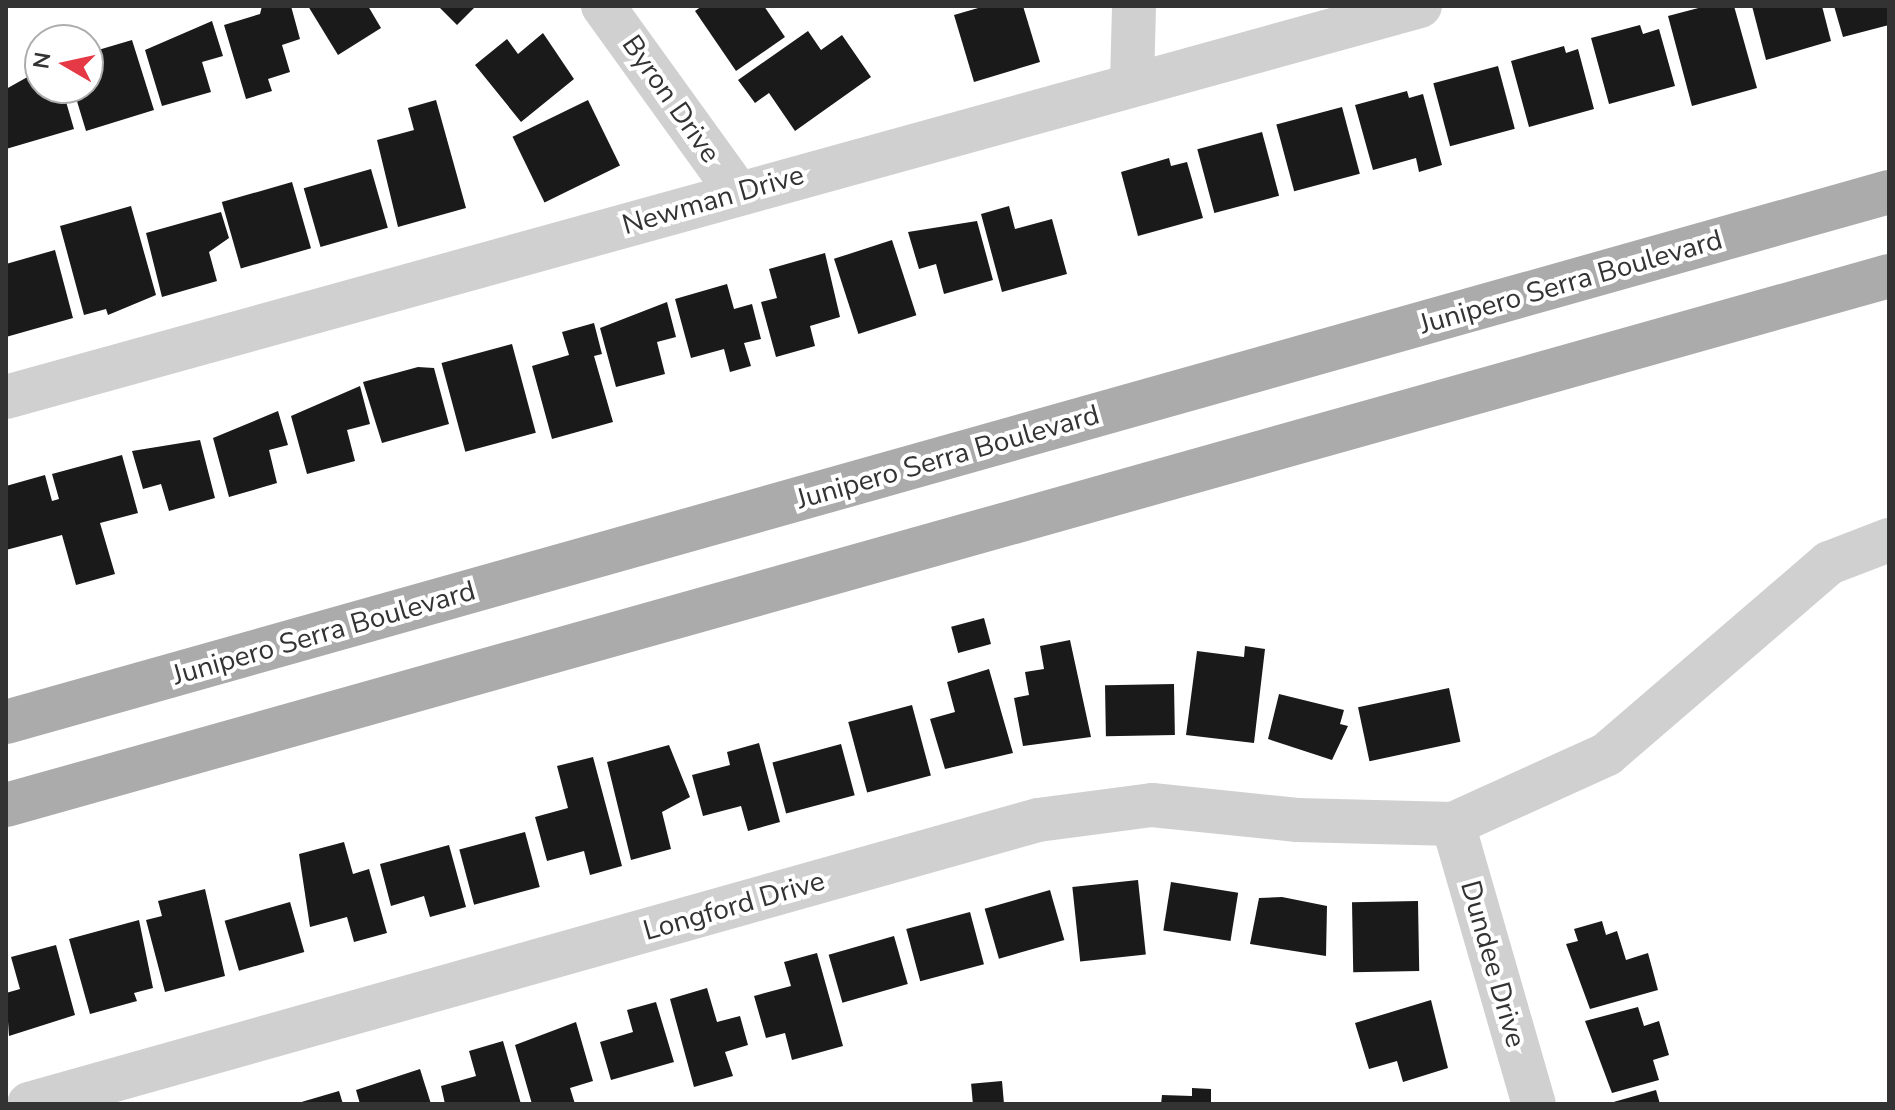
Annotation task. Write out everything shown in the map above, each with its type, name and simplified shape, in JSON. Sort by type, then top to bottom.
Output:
[{"type":"main road","name":"Junipero Serra Boulevard","points":[[6,722],[1889,192]]},
{"type":"main road","points":[[6,805],[1889,276]]},
{"type":"street","name":"Byron Drive","points":[[603,6],[738,193]]},
{"type":"street","points":[[1132,83],[1134,6]]},
{"type":"street","name":"Newman Drive","points":[[6,397],[1132,83],[1420,6]]},
{"type":"street","points":[[1453,824],[1607,754],[1829,563],[1889,540]]},
{"type":"street","name":"Longford Drive","points":[[29,1104],[1038,820],[1152,805],[1297,820],[1453,824]]},
{"type":"street","name":"Dundee Drive","points":[[1453,824],[1534,1104]]},
{"type":"building","points":[[262,6],[291,6],[300,39],[282,45],[290,72],[268,79],[272,91],[246,99],[224,25],[260,14]]},
{"type":"building","points":[[308,6],[368,6],[381,28],[338,55]]},
{"type":"building","points":[[438,6],[476,6],[457,25]]},
{"type":"building","points":[[702,6],[764,6],[785,37],[736,71],[695,11]]},
{"type":"building","points":[[985,6],[1023,6],[1040,62],[974,82],[954,15]]},
{"type":"building","points":[[1706,6],[1734,6],[1757,88],[1692,106],[1668,16]]},
{"type":"building","points":[[1752,6],[1822,6],[1831,41],[1766,60]]},
{"type":"building","points":[[1834,6],[1889,6],[1889,25],[1843,37]]},
{"type":"building","points":[[212,21],[223,56],[202,62],[211,92],[162,106],[145,50]]},
{"type":"building","points":[[1640,25],[1643,34],[1659,29],[1675,86],[1609,104],[1591,38]]},
{"type":"building","points":[[808,31],[821,50],[842,35],[871,77],[795,131],[769,93],[755,103],[738,80]]},
{"type":"building","points":[[543,33],[574,79],[521,122],[475,65],[507,39],[518,54]]},
{"type":"building","points":[[132,40],[154,110],[86,131],[78,104],[104,104],[104,48]]},
{"type":"building","points":[[1564,46],[1566,53],[1578,49],[1594,109],[1529,127],[1511,61]]},
{"type":"building","points":[[1498,66],[1515,129],[1450,146],[1433,83]]},
{"type":"building","points":[[24,79],[24,104],[67,104],[74,129],[6,149],[6,89]]},
{"type":"building","points":[[1407,91],[1409,98],[1423,94],[1442,165],[1419,172],[1416,158],[1373,170],[1355,105]]},
{"type":"building","points":[[436,100],[466,208],[398,227],[377,140],[414,130],[408,108]]},
{"type":"building","points":[[588,100],[620,166],[545,202],[513,137]]},
{"type":"building","points":[[1342,107],[1360,174],[1294,191],[1276,125]]},
{"type":"building","points":[[1262,132],[1279,196],[1214,213],[1197,149]]},
{"type":"building","points":[[1169,158],[1171,166],[1187,162],[1203,218],[1138,236],[1121,172]]},
{"type":"building","points":[[371,169],[388,228],[321,247],[304,188]]},
{"type":"building","points":[[292,182],[311,248],[241,268],[222,202]]},
{"type":"building","points":[[131,206],[156,295],[108,315],[106,309],[84,315],[60,226]]},
{"type":"building","points":[[1009,206],[1015,229],[1052,219],[1067,274],[1002,292],[981,214]]},
{"type":"building","points":[[221,212],[229,238],[209,252],[217,281],[162,297],[146,233]]},
{"type":"building","points":[[977,221],[993,280],[944,294],[936,264],[919,269],[908,232]]},
{"type":"building","points":[[892,240],[916,315],[858,334],[834,259]]},
{"type":"building","points":[[55,250],[73,318],[6,337],[6,264]]},
{"type":"building","points":[[825,253],[840,317],[810,326],[815,346],[776,357],[761,302],[777,298],[769,269]]},
{"type":"building","points":[[727,284],[734,309],[752,304],[761,339],[744,343],[751,366],[730,372],[724,349],[691,358],[675,299]]},
{"type":"building","points":[[667,302],[676,337],[657,342],[665,374],[616,387],[600,328]]},
{"type":"building","points":[[594,323],[602,354],[594,356],[613,422],[552,439],[532,366],[569,355],[562,332]]},
{"type":"building","points":[[512,344],[536,433],[465,452],[441,363]]},
{"type":"building","points":[[418,367],[434,368],[449,424],[382,443],[363,382]]},
{"type":"building","points":[[360,386],[370,424],[347,430],[355,461],[307,474],[291,416]]},
{"type":"building","points":[[278,411],[288,445],[269,450],[277,483],[229,497],[213,438]]},
{"type":"building","points":[[200,440],[215,498],[169,511],[161,484],[143,489],[132,451]]},
{"type":"building","points":[[122,455],[138,513],[100,523],[115,574],[76,585],[62,535],[6,550],[6,486],[45,475],[52,501],[59,499],[52,474]]},
{"type":"building","points":[[984,618],[991,644],[958,653],[951,627]]},
{"type":"building","points":[[1070,640],[1091,737],[1023,746],[1014,698],[1029,695],[1025,672],[1044,669],[1040,646]]},
{"type":"building","points":[[1245,646],[1265,649],[1254,743],[1186,735],[1197,651],[1244,657]]},
{"type":"building","points":[[989,669],[1013,753],[945,769],[930,719],[955,712],[947,682]]},
{"type":"building","points":[[1174,684],[1175,735],[1106,736],[1105,685]]},
{"type":"building","points":[[1449,688],[1460,742],[1369,761],[1358,707]]},
{"type":"building","points":[[1279,694],[1344,710],[1340,724],[1348,726],[1332,760],[1268,739]]},
{"type":"building","points":[[912,705],[931,776],[867,793],[848,722]]},
{"type":"building","points":[[759,743],[780,822],[748,831],[741,806],[703,816],[692,775],[730,765],[727,752]]},
{"type":"building","points":[[841,744],[855,795],[786,814],[772,762]]},
{"type":"building","points":[[669,745],[690,797],[662,812],[671,849],[631,860],[607,762]]},
{"type":"building","points":[[593,757],[622,866],[590,875],[584,851],[547,861],[535,817],[568,808],[557,766]]},
{"type":"building","points":[[525,832],[540,887],[474,905],[459,850]]},
{"type":"building","points":[[344,842],[353,874],[369,869],[387,933],[354,942],[347,917],[310,927],[299,854]]},
{"type":"building","points":[[449,845],[466,907],[430,917],[424,896],[391,906],[380,864]]},
{"type":"building","points":[[1138,880],[1146,955],[1080,961],[1072,887]]},
{"type":"building","points":[[1171,882],[1238,893],[1230,941],[1163,930]]},
{"type":"building","points":[[205,889],[225,976],[165,992],[146,920],[162,916],[158,901]]},
{"type":"building","points":[[1050,890],[1064,940],[999,959],[985,909]]},
{"type":"building","points":[[1282,897],[1327,906],[1326,956],[1250,944],[1259,898]]},
{"type":"building","points":[[1418,901],[1419,971],[1353,972],[1352,902]]},
{"type":"building","points":[[290,902],[304,952],[239,971],[225,921]]},
{"type":"building","points":[[970,912],[984,964],[920,981],[906,929]]},
{"type":"building","points":[[139,920],[153,988],[134,993],[137,1001],[90,1014],[69,939]]},
{"type":"building","points":[[1602,921],[1606,935],[1617,931],[1626,960],[1648,953],[1658,990],[1590,1009],[1566,944],[1578,941],[1574,929]]},
{"type":"building","points":[[894,936],[908,984],[842,1003],[829,955]]},
{"type":"building","points":[[56,945],[75,1015],[9,1036],[6,993],[20,989],[11,957]]},
{"type":"building","points":[[817,953],[843,1046],[792,1060],[785,1033],[766,1038],[754,996],[791,986],[784,962]]},
{"type":"building","points":[[707,988],[717,1022],[740,1016],[748,1045],[725,1052],[733,1076],[694,1087],[670,999]]},
{"type":"building","points":[[1431,1000],[1448,1068],[1403,1082],[1397,1061],[1369,1069],[1355,1023]]},
{"type":"building","points":[[656,1002],[674,1062],[611,1080],[600,1042],[633,1032],[627,1010]]},
{"type":"building","points":[[1638,1007],[1644,1026],[1659,1021],[1669,1055],[1653,1060],[1659,1080],[1612,1093],[1585,1021]]},
{"type":"building","points":[[576,1022],[593,1081],[570,1088],[575,1104],[532,1104],[515,1045]]},
{"type":"building","points":[[503,1041],[521,1104],[445,1104],[441,1086],[476,1076],[469,1051]]},
{"type":"building","points":[[420,1069],[431,1104],[360,1104],[356,1090]]},
{"type":"building","points":[[1002,1081],[1004,1104],[973,1104],[971,1084]]},
{"type":"building","points":[[1192,1088],[1211,1089],[1211,1104],[1161,1104],[1162,1095],[1192,1096]]},
{"type":"building","points":[[1656,1090],[1660,1104],[1610,1104],[1610,1103]]},
{"type":"building","points":[[339,1091],[343,1104],[298,1104],[298,1103]]}]
